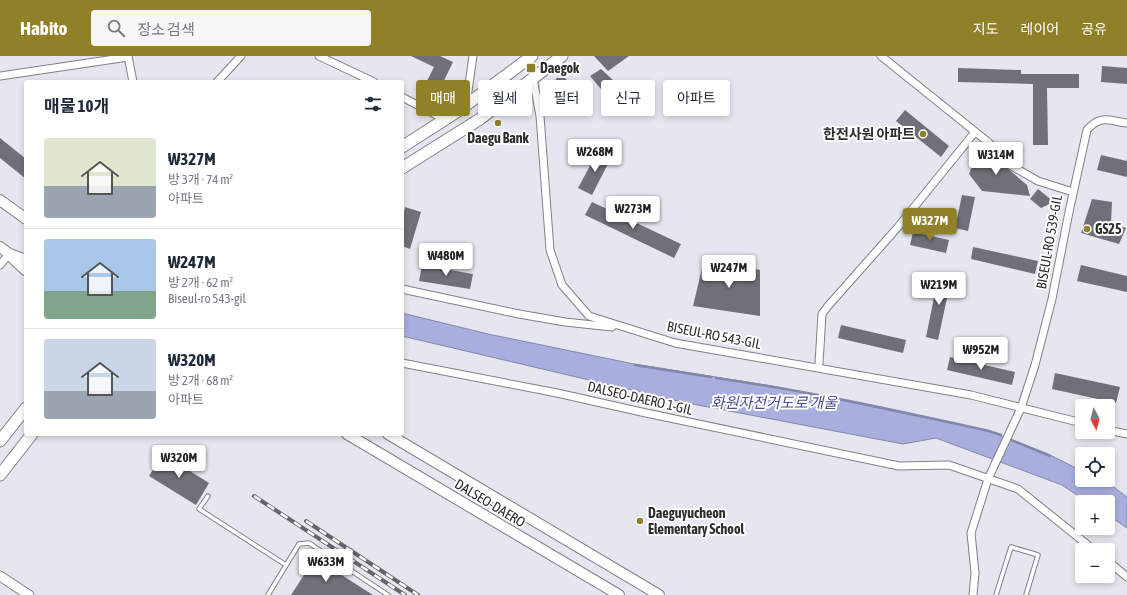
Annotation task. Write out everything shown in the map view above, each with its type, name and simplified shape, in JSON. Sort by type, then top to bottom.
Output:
[{"type":"main road","points":[[470,102],[531,56]]},
{"type":"main road","points":[[404,167],[480,119],[562,56]]},
{"type":"main road","points":[[404,146],[449,116]]},
{"type":"main road","points":[[0,200],[24,218]]},
{"type":"main road","points":[[4,250],[24,259]]},
{"type":"main road","points":[[4,250],[24,268]]},
{"type":"main road","points":[[0,441],[24,411]]},
{"type":"main road","points":[[0,475],[30,436]]},
{"type":"main road","name":"DALSEO-DAERO","points":[[350,436],[619,595]]},
{"type":"main road","name":"DALSEO-DAERO","points":[[391,436],[659,595]]},
{"type":"street","points":[[0,76],[128,56],[133,80]]},
{"type":"street","points":[[219,80],[241,56]]},
{"type":"street","points":[[319,56],[370,80]]},
{"type":"street","points":[[470,80],[473,56]]},
{"type":"street","name":"BISEUL-RO 539-GIL","points":[[881,56],[975,132],[1010,165],[1038,181],[1073,192],[1052,300],[1035,365],[1021,408],[991,470],[971,532],[975,573],[973,595]]},
{"type":"street","name":"BISEUL-RO 543-GIL","points":[[533,78],[540,116],[550,250],[562,285],[589,316],[675,343],[971,395],[1075,421]]},
{"type":"street","points":[[404,98],[444,119]]},
{"type":"street","points":[[1073,192],[1087,130],[1094,123],[1109,119],[1127,123]]},
{"type":"street","points":[[819,363],[822,314],[843,287],[898,227],[920,197],[935,182],[975,132]]},
{"type":"street","points":[[0,265],[4,250]]},
{"type":"street","points":[[404,289],[557,321],[632,329]]},
{"type":"street","name":"DALSEO-DAERO 1-GIL","points":[[404,363],[557,393],[646,414],[898,466],[949,464],[1018,489],[1085,543]]},
{"type":"street","points":[[1115,431],[1127,434]]},
{"type":"street","points":[[1115,567],[1127,577]]},
{"type":"street","points":[[0,576],[29,595]]},
{"type":"lane","points":[[208,496],[200,509],[286,565]]},
{"type":"lane","points":[[268,595],[299,544],[309,543],[388,595]]},
{"type":"lane","points":[[996,595],[1011,547],[1038,555],[1026,595]]},
{"type":"water","name":"화원자전거도로 개울","points":[[404,313],[488,334],[634,364],[772,386],[989,431],[1048,454],[1075,468],[1075,487],[1115,488],[1127,497],[1127,528],[1115,520],[1115,495],[1077,495],[1062,485],[936,438],[903,444],[687,403],[404,336]]},
{"type":"building","points":[[411,56],[440,56],[453,62],[444,80],[428,80],[434,67]]},
{"type":"building","points":[[594,56],[629,56],[608,71]]},
{"type":"building","points":[[1102,66],[1127,68],[1127,84],[1101,82]]},
{"type":"building","points":[[958,68],[1021,70],[1021,74],[1079,74],[1079,88],[1047,88],[1048,145],[1033,145],[1033,84],[958,82]]},
{"type":"building","points":[[601,69],[613,80],[601,80],[601,89],[590,76]]},
{"type":"building","points":[[557,78],[565,78],[567,80],[555,80]]},
{"type":"building","name":"한전사원 아파트","points":[[905,110],[949,146],[941,157],[896,121]]},
{"type":"building","points":[[0,138],[24,157],[24,177],[0,158]]},
{"type":"building","points":[[980,145],[1027,185],[1030,196],[982,191],[969,174]]},
{"type":"building","points":[[598,151],[611,158],[592,195],[578,188]]},
{"type":"building","points":[[1101,155],[1127,161],[1127,177],[1097,170]]},
{"type":"building","points":[[1038,189],[1054,202],[1041,208],[1030,199]]},
{"type":"building","points":[[962,195],[975,197],[968,231],[955,228]]},
{"type":"building","points":[[1092,199],[1112,202],[1111,223],[1126,228],[1119,244],[1081,233]]},
{"type":"building","points":[[592,202],[681,244],[674,258],[585,215]]},
{"type":"building","points":[[405,207],[421,212],[410,249],[404,247]]},
{"type":"building","points":[[913,232],[949,240],[946,253],[910,245]]},
{"type":"building","points":[[973,247],[1038,261],[1035,274],[971,259]]},
{"type":"building","points":[[704,260],[760,270],[760,316],[693,306]]},
{"type":"building","points":[[422,265],[473,274],[470,289],[419,281]]},
{"type":"building","points":[[1081,265],[1127,276],[1127,292],[1077,281]]},
{"type":"building","points":[[939,273],[952,275],[938,340],[926,337]]},
{"type":"building","points":[[841,325],[906,340],[903,353],[838,338]]},
{"type":"building","points":[[950,357],[1015,372],[1012,385],[947,370]]},
{"type":"building","points":[[1055,373],[1120,387],[1116,403],[1115,399],[1098,399],[1052,389]]},
{"type":"building","points":[[163,454],[209,483],[196,505],[149,476]]},
{"type":"building","points":[[315,558],[373,595],[291,595]]},
{"type":"waterway","points":[[635,365],[711,377]]},
{"type":"waterway","points":[[716,378],[853,402],[989,431],[1001,435]]},
{"type":"waterway","points":[[1009,439],[1050,456]]},
{"type":"railway","points":[[254,496],[405,595]]},
{"type":"railway","points":[[306,521],[418,595]]},
{"type":"place","name":"Daegok","points":[[531,68]]},
{"type":"place","name":"Daegu Bank","points":[[498,123]]},
{"type":"place","name":"한전사원 아파트","points":[[923,134]]},
{"type":"place","name":"GS25","points":[[1087,229]]},
{"type":"place","name":"Daeguyucheon Elementary School","points":[[640,521]]}]
